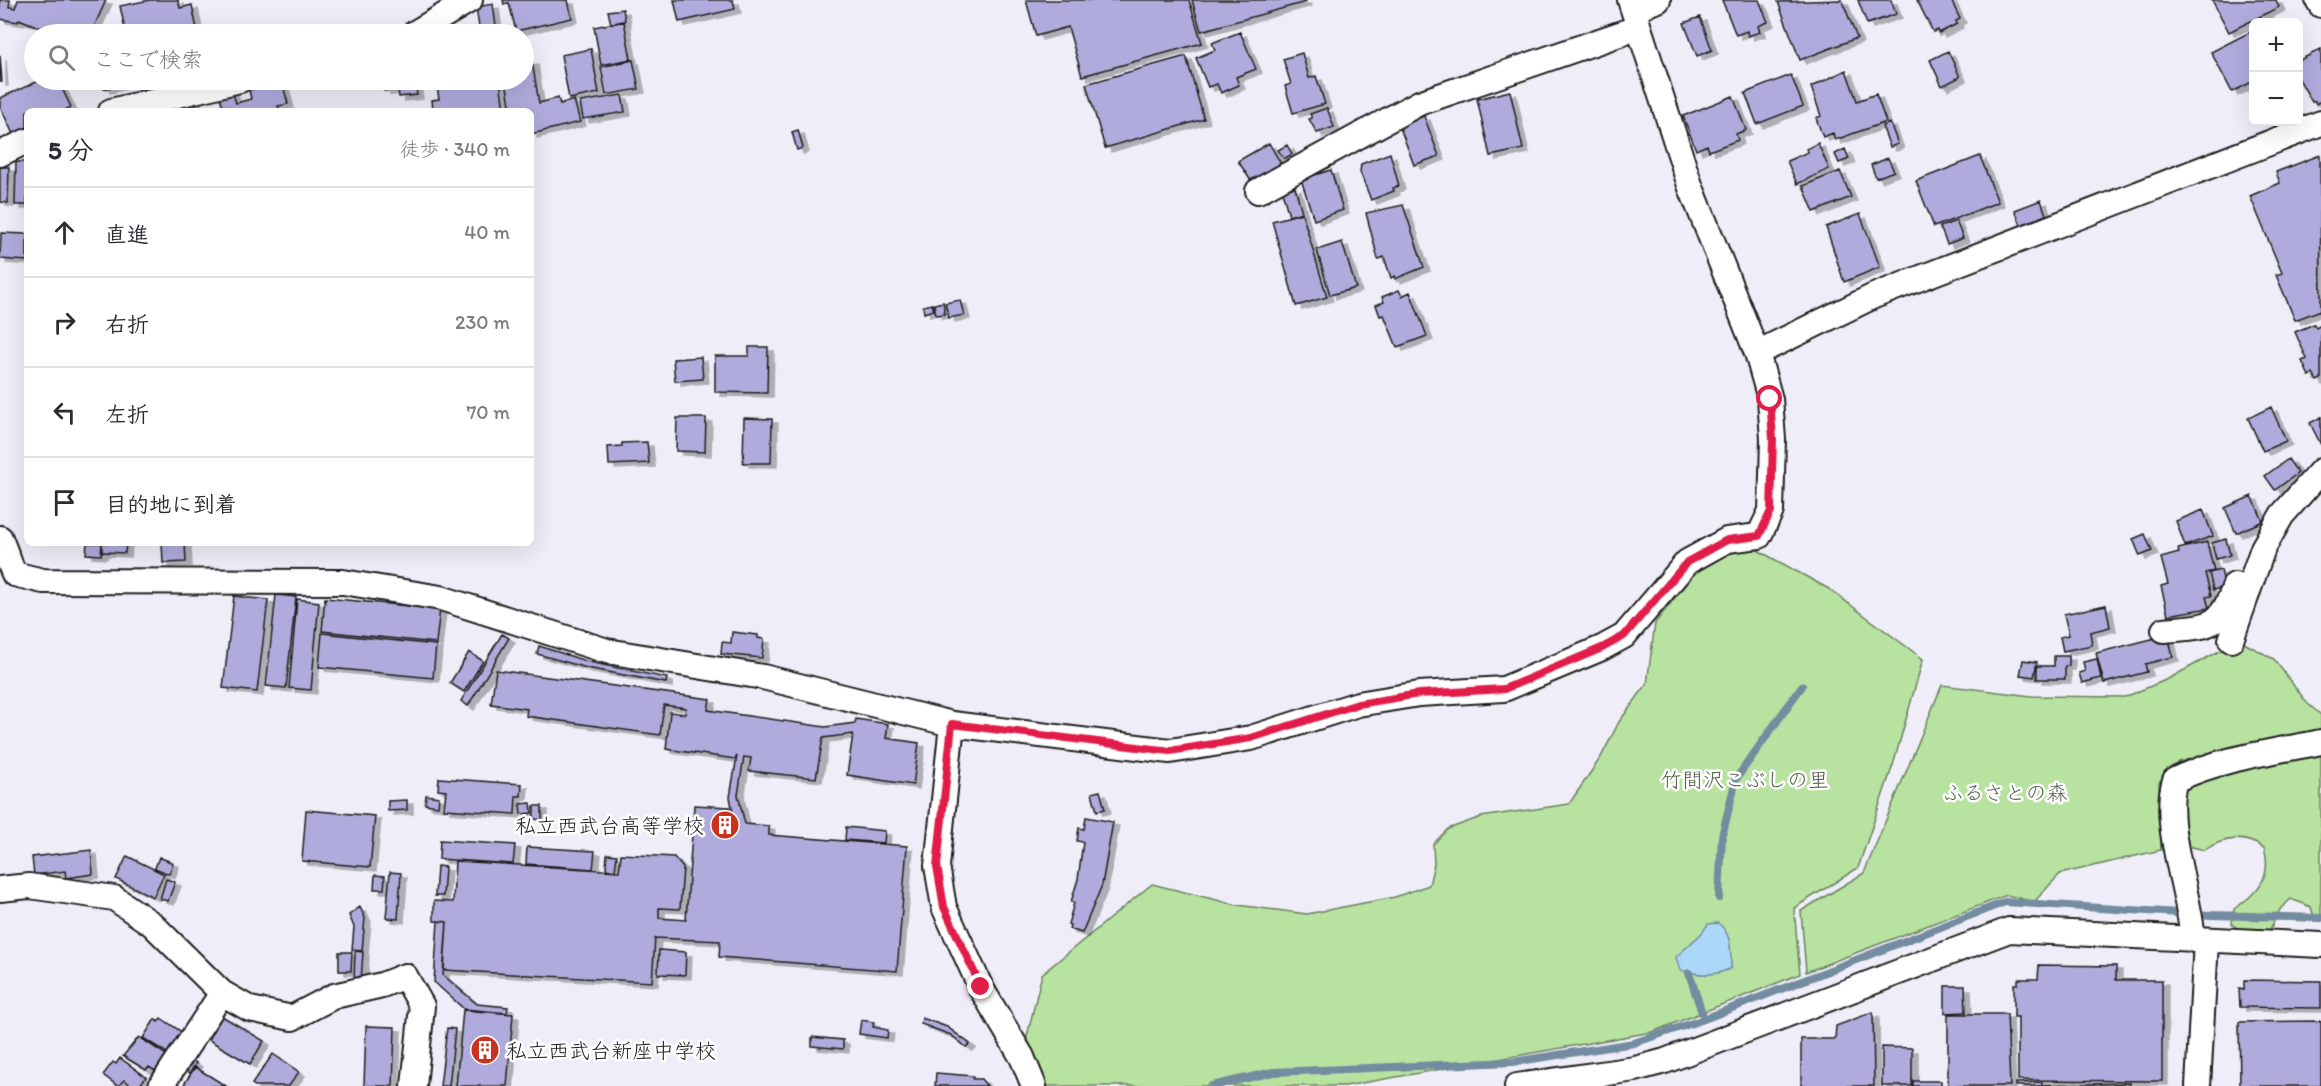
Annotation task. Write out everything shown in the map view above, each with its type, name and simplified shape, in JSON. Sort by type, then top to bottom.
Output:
[{"type":"street","points":[[430,24],[470,0]]},
{"type":"street","points":[[1258,191],[1419,103],[1658,0]]},
{"type":"street","points":[[2318,0],[2321,5]]},
{"type":"street","points":[[0,538],[14,574],[43,581],[343,582],[441,598],[607,651],[763,677],[952,724],[1170,751],[1251,738],[1358,704],[1419,694],[1504,689],[1602,648],[1624,636],[1687,562],[1727,540],[1759,536],[1771,511],[1773,439],[1770,399],[1757,353],[1690,185],[1633,12]]},
{"type":"street","points":[[123,108],[198,90]]},
{"type":"street","points":[[1757,353],[1874,296],[2321,123]]},
{"type":"street","points":[[0,154],[24,142]]},
{"type":"street","points":[[2231,640],[2264,549],[2282,515],[2321,471]]},
{"type":"street","points":[[2164,630],[2203,626],[2218,619],[2228,606],[2246,563],[2264,549]]},
{"type":"street","points":[[952,724],[937,866],[944,907],[981,987],[1022,1057],[1034,1086]]},
{"type":"street","points":[[2198,1086],[2195,928],[2171,805],[2170,796],[2175,780],[2191,772],[2238,759],[2321,742]]},
{"type":"street","points":[[0,889],[29,886],[114,898],[152,924],[222,993],[250,1009],[292,1018],[334,996],[382,985],[405,976],[422,1006],[414,1086]]},
{"type":"street","points":[[1517,1086],[1635,1069],[1665,1061],[2009,930],[2195,928],[2321,945]]},
{"type":"street","points":[[161,1086],[222,993]]},
{"type":"green space","name":"竹間沢こぶしの里","points":[[1752,547],[1829,589],[1923,659],[1894,762],[1858,868],[1794,908],[1800,974],[1652,1032],[1345,1086],[1034,1086],[1022,1057],[1042,974],[1152,884],[1237,905],[1307,914],[1395,897],[1429,885],[1434,864],[1433,844],[1448,829],[1481,817],[1569,804],[1601,757],[1619,722],[1647,684],[1655,623],[1694,574],[1722,556]]},
{"type":"green space","name":"ふるさとの森","points":[[2244,643],[2274,659],[2307,703],[2321,715],[2321,729],[2179,762],[2159,782],[2161,850],[2060,874],[2034,902],[2007,895],[1806,972],[1801,911],[1864,873],[1942,685],[2031,696],[2125,697],[2168,679],[2223,649]]},
{"type":"green space","points":[[2321,754],[2321,921],[2314,917],[2311,907],[2291,899],[2281,908],[2269,931],[2237,929],[2232,923],[2234,909],[2256,891],[2264,877],[2266,859],[2264,848],[2242,839],[2219,842],[2205,850],[2192,847],[2182,837],[2178,796],[2192,781],[2257,764]]},
{"type":"water","points":[[1718,923],[1728,937],[1731,949],[1731,968],[1719,973],[1706,974],[1680,970],[1676,957],[1701,934],[1708,924]]},
{"type":"building","points":[[0,0],[10,0],[9,7],[15,8],[18,0],[106,0],[95,24],[31,24],[19,19],[18,22],[0,19]]},
{"type":"building","points":[[150,0],[178,0],[180,8],[192,5],[196,24],[124,24],[120,6]]},
{"type":"building","points":[[503,0],[568,0],[572,18],[534,27],[534,24],[514,24],[509,3],[504,4]]},
{"type":"building","points":[[674,0],[733,0],[735,9],[679,22]]},
{"type":"building","points":[[1026,0],[1189,0],[1202,43],[1082,76],[1068,27],[1036,36]]},
{"type":"building","points":[[1192,0],[1305,0],[1306,2],[1201,31]]},
{"type":"building","points":[[1722,0],[1759,0],[1768,22],[1758,26],[1760,32],[1748,36],[1747,31],[1736,35]]},
{"type":"building","points":[[1842,0],[1857,38],[1800,60],[1778,2]]},
{"type":"building","points":[[1858,0],[1891,0],[1896,14],[1867,24]]},
{"type":"building","points":[[1917,0],[1951,0],[1960,19],[1956,21],[1957,24],[1939,33],[1938,30],[1933,32]]},
{"type":"building","points":[[2212,0],[2276,0],[2279,7],[2257,18],[2249,18],[2249,22],[2229,32]]},
{"type":"building","points":[[493,4],[496,24],[479,24],[476,7]]},
{"type":"building","points":[[623,9],[625,21],[611,24],[608,11]]},
{"type":"building","points":[[1700,17],[1712,50],[1697,56],[1684,23]]},
{"type":"building","points":[[624,21],[631,59],[601,65],[594,27]]},
{"type":"building","points":[[1240,32],[1256,69],[1236,77],[1239,85],[1221,93],[1217,84],[1208,87],[1196,58],[1215,50],[1212,43]]},
{"type":"building","points":[[2249,33],[2249,84],[2232,92],[2211,52]]},
{"type":"building","points":[[591,49],[599,93],[569,99],[561,55]]},
{"type":"building","points":[[2321,49],[2321,101],[2316,104],[2315,101],[2312,102],[2303,86],[2303,58]]},
{"type":"building","points":[[1948,51],[1960,77],[1942,86],[1930,60]]},
{"type":"building","points":[[1302,53],[1309,78],[1316,76],[1325,104],[1293,113],[1285,86],[1291,84],[1283,59]]},
{"type":"building","points":[[0,55],[2,82],[0,82]]},
{"type":"building","points":[[1186,56],[1204,119],[1105,148],[1086,84]]},
{"type":"building","points":[[633,60],[639,89],[606,95],[601,67]]},
{"type":"building","points":[[1846,70],[1857,101],[1876,94],[1886,122],[1835,140],[1833,133],[1823,137],[1816,118],[1821,116],[1811,87]]},
{"type":"building","points":[[534,73],[539,103],[558,98],[560,104],[574,100],[580,122],[534,133],[534,108],[511,108],[508,90],[534,90]]},
{"type":"building","points":[[1791,75],[1803,106],[1757,124],[1745,93]]},
{"type":"building","points":[[24,87],[24,90],[63,90],[71,107],[24,108],[24,129],[13,134],[0,106],[0,98]]},
{"type":"building","points":[[249,90],[284,90],[288,104],[278,106],[279,108],[225,108],[219,94],[232,91],[236,103],[251,99]]},
{"type":"building","points":[[398,90],[416,90],[417,95],[399,97]]},
{"type":"building","points":[[438,90],[501,90],[504,108],[433,108],[432,100],[439,99]]},
{"type":"building","points":[[1510,91],[1523,149],[1490,156],[1477,99]]},
{"type":"building","points":[[622,95],[625,112],[583,119],[580,102]]},
{"type":"building","points":[[1733,96],[1746,130],[1736,134],[1738,140],[1709,151],[1707,145],[1696,150],[1683,116]]},
{"type":"building","points":[[195,98],[196,108],[163,108]]},
{"type":"building","points":[[1327,108],[1334,127],[1317,133],[1309,119],[1312,118],[1310,114]]},
{"type":"building","points":[[1424,116],[1439,156],[1414,165],[1399,125]]},
{"type":"building","points":[[1890,123],[1898,144],[1890,147],[1882,126]]},
{"type":"building","points":[[798,130],[803,148],[797,150],[792,132]]},
{"type":"building","points":[[1269,143],[1281,164],[1251,181],[1238,161]]},
{"type":"building","points":[[1818,143],[1829,169],[1797,184],[1787,161],[1808,152],[1806,149]]},
{"type":"building","points":[[1287,145],[1292,154],[1284,159],[1278,150]]},
{"type":"building","points":[[1845,149],[1849,159],[1839,163],[1835,154]]},
{"type":"building","points":[[1390,153],[1399,186],[1393,188],[1394,191],[1371,200],[1360,172],[1361,164]]},
{"type":"building","points":[[2320,155],[2321,310],[2295,320],[2276,275],[2282,273],[2250,196],[2280,183],[2276,172]]},
{"type":"building","points":[[1980,156],[1998,202],[1934,227],[1916,181]]},
{"type":"building","points":[[1888,158],[1894,171],[1876,178],[1871,165]]},
{"type":"building","points":[[16,162],[24,162],[24,205],[15,205]]},
{"type":"building","points":[[0,167],[9,167],[8,203],[0,202]]},
{"type":"building","points":[[1331,170],[1343,210],[1314,220],[1301,179]]},
{"type":"building","points":[[1840,171],[1851,197],[1814,212],[1803,186]]},
{"type":"building","points":[[1295,187],[1302,212],[1289,216],[1282,191]]},
{"type":"building","points":[[2041,200],[2046,215],[2021,225],[2015,210]]},
{"type":"building","points":[[1403,205],[1424,267],[1395,279],[1395,276],[1391,278],[1384,257],[1378,259],[1366,213]]},
{"type":"building","points":[[1302,213],[1327,297],[1296,306],[1272,221]]},
{"type":"building","points":[[1860,214],[1880,267],[1844,282],[1826,227]]},
{"type":"building","points":[[1956,221],[1963,238],[1947,244],[1940,227]]},
{"type":"building","points":[[1,233],[24,234],[24,261],[0,259]]},
{"type":"building","points":[[1342,242],[1356,288],[1330,295],[1317,250]]},
{"type":"building","points":[[1399,290],[1402,296],[1410,292],[1427,336],[1397,347],[1384,315],[1380,316],[1376,305],[1384,302],[1382,297]]},
{"type":"building","points":[[960,300],[964,315],[949,318],[945,303]]},
{"type":"building","points":[[943,302],[945,314],[936,315],[934,304]]},
{"type":"building","points":[[932,304],[934,310],[924,313],[923,306]]},
{"type":"building","points":[[2314,324],[2316,328],[2321,325],[2321,379],[2317,381],[2313,374],[2309,376],[2302,361],[2307,359],[2295,332]]},
{"type":"building","points":[[749,347],[768,347],[767,393],[715,392],[715,356],[749,356]]},
{"type":"building","points":[[701,357],[703,379],[675,381],[673,359]]},
{"type":"building","points":[[2271,407],[2286,441],[2263,451],[2248,418]]},
{"type":"building","points":[[2321,417],[2321,445],[2310,423]]},
{"type":"building","points":[[677,418],[706,418],[705,452],[676,451]]},
{"type":"building","points":[[744,418],[772,419],[771,463],[743,463]]},
{"type":"building","points":[[647,442],[649,463],[609,465],[608,447],[622,446],[622,443]]},
{"type":"building","points":[[2288,459],[2298,473],[2275,490],[2265,476]]},
{"type":"building","points":[[2252,496],[2263,521],[2236,533],[2225,508]]},
{"type":"building","points":[[2203,510],[2213,536],[2185,546],[2176,521]]},
{"type":"building","points":[[2145,534],[2152,551],[2140,556],[2133,539]]},
{"type":"building","points":[[2226,539],[2230,555],[2216,559],[2212,543]]},
{"type":"building","points":[[2207,542],[2214,571],[2205,573],[2211,596],[2206,597],[2209,608],[2168,615],[2161,586],[2168,584],[2161,558],[2179,553],[2178,549]]},
{"type":"building","points":[[87,546],[102,546],[101,555],[86,554]]},
{"type":"building","points":[[102,546],[126,546],[125,553],[102,552]]},
{"type":"building","points":[[162,546],[185,546],[186,562],[163,563]]},
{"type":"building","points":[[2221,570],[2225,587],[2213,590],[2209,573]]},
{"type":"building","points":[[276,595],[296,597],[286,688],[266,686]]},
{"type":"building","points":[[234,596],[268,600],[257,692],[223,688]]},
{"type":"building","points":[[325,598],[440,609],[436,643],[322,631]]},
{"type":"building","points":[[297,599],[319,602],[311,690],[289,688]]},
{"type":"building","points":[[2106,605],[2110,627],[2090,632],[2092,645],[2063,651],[2060,637],[2069,635],[2064,614]]},
{"type":"building","points":[[732,632],[758,635],[758,638],[764,639],[762,658],[721,654],[722,642],[731,643]]},
{"type":"building","points":[[322,633],[436,645],[433,678],[319,667]]},
{"type":"building","points":[[502,634],[509,638],[468,706],[461,701]]},
{"type":"building","points":[[2168,635],[2173,657],[2145,664],[2147,672],[2104,683],[2096,653]]},
{"type":"building","points":[[539,646],[589,662],[667,678],[666,683],[587,668],[537,654]]},
{"type":"building","points":[[469,652],[483,661],[464,692],[450,683]]},
{"type":"building","points":[[2054,656],[2069,656],[2069,666],[2065,666],[2065,679],[2037,679],[2037,666],[2054,666]]},
{"type":"building","points":[[2097,659],[2101,678],[2082,683],[2079,673],[2085,671],[2083,662]]},
{"type":"building","points":[[2023,660],[2037,662],[2034,677],[2020,675]]},
{"type":"building","name":"私立西武台高等学校","points":[[496,670],[710,699],[708,710],[825,727],[855,723],[856,719],[888,724],[886,738],[919,743],[913,785],[847,775],[853,734],[823,738],[816,778],[749,771],[751,758],[744,757],[738,795],[745,824],[769,826],[769,835],[907,846],[897,971],[719,957],[720,941],[655,938],[652,982],[444,970],[447,922],[434,921],[434,901],[453,902],[455,861],[619,871],[621,854],[674,857],[683,868],[680,909],[659,908],[659,918],[686,920],[694,805],[730,807],[729,823],[735,823],[730,797],[737,756],[735,759],[666,749],[670,712],[685,714],[686,708],[664,705],[660,735],[526,716],[527,709],[491,704]]},
{"type":"building","points":[[439,778],[522,784],[521,796],[516,796],[515,814],[444,809],[446,791],[438,790]]},
{"type":"building","points":[[1100,791],[1105,809],[1097,811],[1092,793]]},
{"type":"building","points":[[426,795],[439,797],[438,806],[425,804]]},
{"type":"building","points":[[407,800],[407,810],[388,811],[388,801]]},
{"type":"building","points":[[531,803],[532,813],[521,814],[520,804]]},
{"type":"building","points":[[534,806],[542,806],[542,820],[534,819]]},
{"type":"building","points":[[306,810],[375,816],[370,867],[302,861]]},
{"type":"building","points":[[1086,817],[1113,822],[1102,885],[1082,933],[1069,929],[1068,924],[1074,903],[1071,902],[1078,879],[1083,842],[1077,841],[1079,828],[1084,829]]},
{"type":"building","points":[[846,827],[885,831],[884,843],[845,840]]},
{"type":"building","points":[[440,840],[515,845],[513,864],[439,859]]},
{"type":"building","points":[[527,847],[595,851],[593,869],[526,864]]},
{"type":"building","points":[[91,850],[93,874],[66,878],[65,871],[34,875],[32,857]]},
{"type":"building","points":[[607,854],[617,855],[615,871],[606,869]]},
{"type":"building","points":[[127,856],[164,874],[153,897],[116,879]]},
{"type":"building","points":[[159,857],[173,863],[169,874],[155,868]]},
{"type":"building","points":[[437,866],[445,867],[443,896],[435,896]]},
{"type":"building","points":[[390,872],[401,873],[398,919],[386,918]]},
{"type":"building","points":[[375,875],[385,876],[384,889],[374,889]]},
{"type":"building","points":[[166,879],[175,882],[168,901],[160,899]]},
{"type":"building","points":[[360,907],[365,918],[362,951],[352,950],[354,927],[349,915]]},
{"type":"building","points":[[438,921],[447,922],[443,975],[477,1004],[508,1007],[507,1013],[464,1009],[434,982]]},
{"type":"building","points":[[659,950],[686,952],[685,975],[658,974]]},
{"type":"building","points":[[355,951],[363,952],[361,981],[354,981]]},
{"type":"building","points":[[339,952],[352,952],[351,971],[339,971]]},
{"type":"building","points":[[2039,965],[2116,966],[2116,980],[2162,980],[2162,1081],[2018,1080],[2018,1017],[2014,1017],[2014,984],[2018,984],[2018,979],[2038,979]]},
{"type":"building","points":[[2244,980],[2321,981],[2321,1008],[2240,1007],[2239,988],[2244,989]]},
{"type":"building","points":[[1945,986],[1965,986],[1966,1012],[1945,1013]]},
{"type":"building","name":"私立西武台新座中学校","points":[[463,1010],[513,1014],[507,1086],[456,1086]]},
{"type":"building","points":[[1873,1012],[1874,1086],[1801,1086],[1801,1039],[1835,1039],[1836,1026]]},
{"type":"building","points":[[1948,1014],[2007,1014],[2010,1086],[1948,1086]]},
{"type":"building","points":[[222,1016],[264,1041],[250,1064],[209,1040]]},
{"type":"building","points":[[161,1018],[183,1033],[170,1055],[143,1038],[155,1019],[158,1022]]},
{"type":"building","points":[[922,1018],[947,1027],[970,1044],[966,1047],[951,1035],[921,1024]]},
{"type":"building","points":[[861,1020],[874,1022],[873,1027],[888,1030],[887,1038],[859,1034]]},
{"type":"building","points":[[2321,1021],[2321,1086],[2240,1086],[2239,1022]]},
{"type":"building","points":[[366,1026],[395,1027],[393,1086],[364,1086]]},
{"type":"building","points":[[447,1028],[455,1029],[449,1086],[440,1086]]},
{"type":"building","points":[[139,1037],[168,1056],[157,1072],[149,1067],[146,1070],[123,1056]]},
{"type":"building","points":[[812,1037],[843,1040],[843,1049],[812,1046]]},
{"type":"building","points":[[1882,1047],[1912,1048],[1912,1086],[1882,1086]]},
{"type":"building","points":[[273,1054],[299,1072],[289,1086],[255,1086],[252,1084]]},
{"type":"building","points":[[188,1057],[196,1063],[190,1073],[181,1067]]},
{"type":"building","points":[[120,1058],[146,1077],[139,1086],[133,1086],[124,1080],[118,1086],[103,1075],[113,1062],[116,1064]]},
{"type":"building","points":[[195,1067],[226,1086],[183,1086]]},
{"type":"building","points":[[936,1073],[973,1076],[973,1079],[981,1079],[987,1086],[935,1086]]},
{"type":"building","points":[[1913,1081],[1941,1081],[1941,1086],[1913,1086]]},
{"type":"building","points":[[2042,1082],[2042,1086],[2016,1086],[2016,1083]]},
{"type":"building","points":[[2130,1083],[2130,1086],[2087,1086],[2087,1084]]},
{"type":"building","points":[[2086,1084],[2086,1086],[2044,1086],[2044,1085]]},
{"type":"waterway","points":[[1719,898],[1722,836],[1736,779],[1802,686]]},
{"type":"waterway","points":[[1212,1086],[1273,1072],[1513,1062],[1634,1043],[1704,1019],[2005,902],[2211,915],[2321,918]]},
{"type":"waterway","points":[[1689,973],[1704,1019]]},
{"type":"place","name":"私立西武台高等学校","points":[[725,825]]},
{"type":"place","name":"私立西武台新座中学校","points":[[485,1050]]},
{"type":"route","points":[[981,987],[944,907],[937,866],[952,724],[1170,751],[1251,738],[1358,704],[1419,694],[1504,689],[1602,648],[1624,636],[1687,562],[1727,540],[1759,536],[1771,511],[1773,439],[1770,399]]}]
